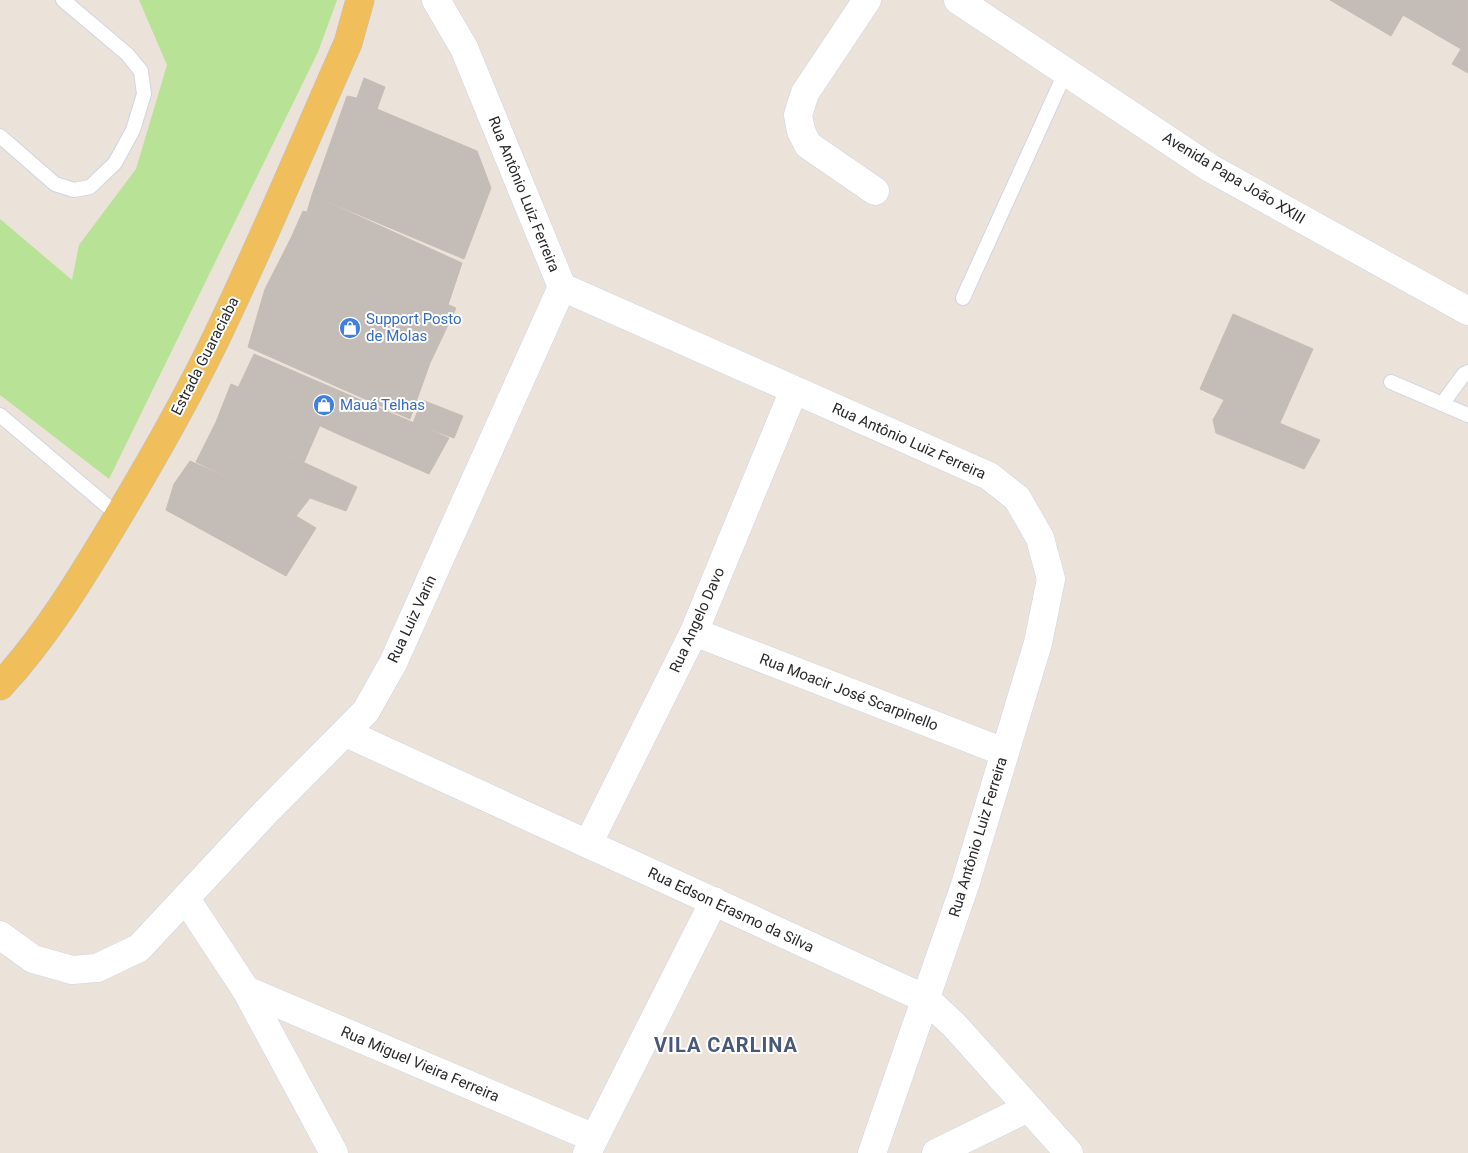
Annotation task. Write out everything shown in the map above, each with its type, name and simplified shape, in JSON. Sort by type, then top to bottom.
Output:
[{"type":"main road","name":"Estrada Guaraciaba","points":[[0,686],[75,588],[119,516],[184,399],[228,314],[348,43],[360,0]]},
{"type":"street","name":"Rua Antônio Luiz Ferreira","points":[[436,0],[464,48],[562,287],[989,476],[1017,498],[1040,538],[1051,579],[1038,643],[965,885],[877,1149]]},
{"type":"street","points":[[867,0],[804,93],[798,116],[801,131],[808,145],[875,191]]},
{"type":"street","name":"Avenida Papa João XXIII","points":[[958,0],[1210,168],[1463,308]]},
{"type":"street","name":"Rua Luiz Varin","points":[[0,935],[33,959],[72,970],[97,968],[139,948],[264,814],[366,712],[393,662],[562,287]]},
{"type":"street","name":"Rua Angelo Davo","points":[[588,844],[694,632],[794,390]]},
{"type":"street","name":"Rua Moacir José Scarpinello","points":[[694,632],[1004,752]]},
{"type":"street","name":"Rua Edson Erasmo da Silva","points":[[346,733],[926,999],[954,1025],[1069,1153]]},
{"type":"street","points":[[186,899],[246,990],[334,1153]]},
{"type":"street","points":[[590,1145],[714,902]]},
{"type":"street","name":"Rua Miguel Vieira Ferreira","points":[[246,990],[590,1145]]},
{"type":"street","points":[[936,1153],[1028,1108]]},
{"type":"lane","points":[[0,136],[56,184],[74,190],[90,187],[115,163],[133,130],[144,94],[141,71],[128,54],[63,0]]},
{"type":"lane","points":[[963,298],[1066,71]]},
{"type":"lane","points":[[1442,404],[1464,374],[1468,372]]},
{"type":"lane","points":[[1391,382],[1468,415]]},
{"type":"lane","points":[[0,415],[119,516]]},
{"type":"green space","points":[[139,0],[337,0],[318,52],[109,479],[0,395],[0,219],[72,280],[79,245],[136,169],[167,65]]},
{"type":"building","points":[[1330,0],[1468,0],[1468,73],[1452,64],[1461,49],[1403,15],[1391,36]]},
{"type":"building","points":[[364,78],[385,87],[377,109],[477,151],[491,188],[464,259],[312,195],[347,96],[357,98]]},
{"type":"building","points":[[312,195],[462,263],[448,305],[291,238],[303,211],[307,212]]},
{"type":"building","name":"Support Posto de Molas","points":[[291,238],[456,308],[430,363],[410,419],[248,347],[265,289]]},
{"type":"building","points":[[1233,314],[1313,349],[1279,425],[1200,389]]},
{"type":"building","name":"Mauá Telhas","points":[[254,354],[449,438],[429,474],[238,388]]},
{"type":"building","points":[[231,384],[321,423],[304,462],[216,422]]},
{"type":"building","points":[[422,400],[463,416],[454,438],[413,423]]},
{"type":"building","points":[[1224,400],[1320,440],[1304,469],[1216,433],[1213,420]]},
{"type":"building","points":[[216,422],[357,487],[346,511],[310,498],[296,516],[316,528],[286,576],[166,510],[174,484],[190,461],[240,483],[249,466],[205,444]]},
{"type":"building","points":[[205,444],[249,466],[240,483],[196,462]]},
{"type":"place","name":"Support Posto de Molas","points":[[350,328]]},
{"type":"place","name":"Mauá Telhas","points":[[324,405]]},
{"type":"district","name":"VILA CARLINA","points":[[726,1045]]}]
